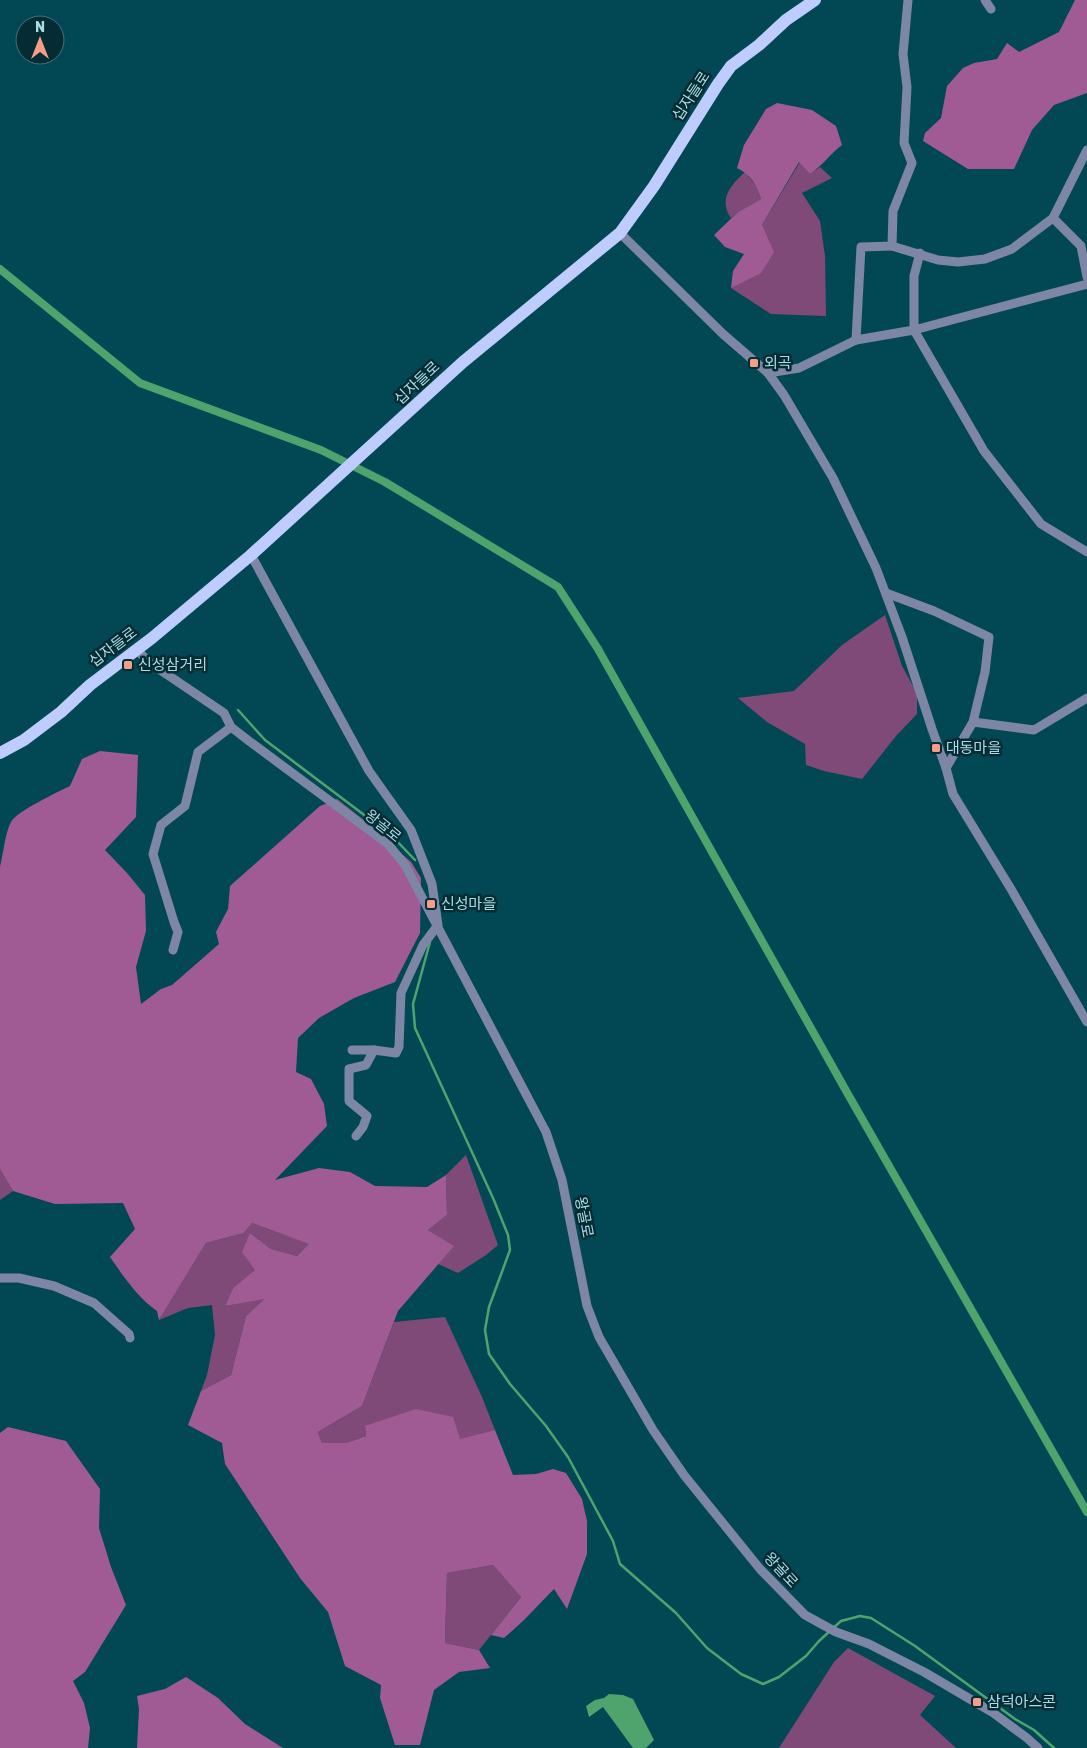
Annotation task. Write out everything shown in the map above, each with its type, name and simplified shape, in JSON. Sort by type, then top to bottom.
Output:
[{"type":"main road","name":"십자들로","points":[[0,753],[24,740],[61,712],[116,664],[138,650],[251,555],[463,362],[620,233],[654,186],[731,66],[759,45],[786,20],[815,0]]},
{"type":"street","points":[[892,246],[893,211],[912,162],[904,143],[907,87],[903,54],[908,0]]},
{"type":"street","points":[[986,0],[991,8]]},
{"type":"street","points":[[856,340],[861,247],[892,246],[938,260],[958,262],[985,259],[1012,248],[1053,218],[1087,150]]},
{"type":"street","points":[[1053,218],[1081,246],[1087,276]]},
{"type":"street","points":[[620,233],[722,334],[768,373],[784,395],[833,478],[886,593],[946,768],[953,794],[1011,889],[1087,1022]]},
{"type":"street","points":[[920,253],[914,276],[914,330],[984,451],[1041,524],[1087,552]]},
{"type":"street","points":[[768,373],[799,368],[856,340],[914,330],[1087,284]]},
{"type":"street","points":[[251,555],[370,770],[411,830],[432,884],[438,925],[422,945],[400,993],[400,1047],[396,1053],[352,1050]]},
{"type":"street","points":[[886,593],[934,611],[989,637],[985,672],[973,722],[946,768]]},
{"type":"street","name":"왕골로","points":[[138,650],[150,663],[224,714],[232,727],[388,844],[405,865],[546,1132],[562,1180],[587,1306],[599,1337],[653,1430],[712,1511],[760,1569],[805,1615],[924,1672],[992,1712],[1038,1748]]},
{"type":"street","points":[[973,722],[1034,730],[1087,698]]},
{"type":"street","points":[[173,950],[178,932],[153,854],[161,825],[185,806],[198,752],[232,727]]},
{"type":"street","points":[[356,1136],[363,1127],[367,1116],[349,1101],[349,1069],[366,1066],[374,1050]]},
{"type":"street","points":[[0,1278],[19,1278],[54,1286],[94,1303],[130,1338]]},
{"type":"shaded area","points":[[1075,0],[1087,0],[1087,93],[1054,105],[1032,130],[1014,169],[968,169],[923,141],[925,133],[941,118],[947,86],[963,68],[974,63],[997,59],[1007,43],[1019,52],[1059,32]]},
{"type":"shaded area","points":[[777,103],[812,110],[836,126],[842,145],[810,174],[799,162],[762,225],[774,252],[761,273],[731,288],[733,271],[744,254],[725,247],[714,235],[738,212],[761,199],[752,180],[746,173],[737,168],[744,145],[766,109]]},
{"type":"shaded area","points":[[800,162],[810,174],[820,167],[832,178],[802,193],[820,221],[825,256],[826,316],[771,314],[731,288],[741,282],[762,225]]},
{"type":"shaded area","points":[[745,172],[757,187],[761,199],[731,218],[727,211],[726,199],[731,187]]},
{"type":"shaded area","points":[[885,615],[902,666],[917,693],[917,714],[896,736],[862,779],[806,765],[805,744],[767,722],[738,698],[794,691],[842,645]]},
{"type":"shaded area","points":[[100,751],[138,755],[136,817],[105,850],[145,895],[146,931],[136,967],[141,1004],[161,989],[172,985],[219,944],[216,932],[228,909],[230,886],[320,806],[337,799],[411,862],[421,878],[420,933],[395,982],[354,998],[319,1018],[298,1038],[296,1072],[311,1079],[324,1104],[327,1126],[275,1180],[319,1168],[350,1172],[375,1186],[427,1187],[446,1175],[447,1215],[428,1230],[454,1246],[398,1311],[362,1406],[318,1432],[322,1443],[346,1443],[366,1436],[365,1426],[416,1409],[453,1417],[460,1439],[495,1430],[513,1475],[536,1474],[553,1469],[566,1473],[582,1499],[587,1521],[587,1554],[567,1609],[554,1589],[504,1638],[491,1635],[521,1597],[493,1565],[447,1573],[445,1643],[479,1650],[490,1668],[459,1672],[434,1690],[420,1745],[395,1745],[380,1698],[381,1685],[345,1666],[328,1612],[300,1578],[225,1464],[222,1443],[188,1425],[201,1391],[231,1375],[246,1316],[264,1299],[225,1306],[233,1288],[255,1270],[242,1252],[250,1233],[271,1249],[297,1256],[309,1244],[252,1223],[244,1233],[206,1243],[159,1320],[157,1311],[137,1293],[110,1257],[135,1229],[123,1203],[55,1204],[13,1191],[0,1169],[0,867],[6,838],[11,822],[15,818],[38,802],[70,786],[82,759]]},
{"type":"shaded area","points":[[466,1155],[498,1245],[458,1273],[438,1264],[453,1246],[428,1230],[447,1215],[446,1175]]},
{"type":"shaded area","points":[[0,1169],[13,1191],[0,1200]]},
{"type":"shaded area","points":[[252,1223],[310,1244],[297,1256],[271,1249],[250,1233],[256,1270],[233,1288],[225,1306],[265,1298],[246,1316],[231,1375],[201,1391],[207,1375],[215,1335],[212,1305],[188,1308],[159,1320],[206,1243],[244,1233]]},
{"type":"shaded area","points":[[445,1317],[495,1430],[460,1440],[365,1427],[366,1436],[346,1443],[322,1443],[318,1432],[362,1406],[394,1322]]},
{"type":"shaded area","points":[[8,1427],[66,1441],[100,1489],[99,1528],[111,1567],[126,1605],[85,1672],[73,1681],[84,1703],[90,1728],[88,1748],[0,1748],[0,1433]]},
{"type":"shaded area","points":[[493,1565],[521,1597],[479,1650],[445,1643],[447,1573]]},
{"type":"shaded area","points":[[848,1648],[935,1696],[920,1715],[956,1748],[779,1748],[834,1662]]},
{"type":"shaded area","points":[[186,1677],[218,1698],[245,1724],[283,1748],[137,1748],[139,1709],[137,1696],[165,1689]]},
{"type":"shaded area","points":[[609,1694],[623,1695],[633,1699],[654,1740],[646,1748],[633,1748],[603,1707],[589,1717],[586,1706]]},
{"type":"waterway","points":[[0,269],[140,383],[321,450],[385,482],[558,587],[598,649],[849,1096],[1087,1512]]},
{"type":"waterway","points":[[238,710],[265,740],[392,836],[415,860]]},
{"type":"waterway","points":[[430,942],[413,1004],[415,1028],[508,1235],[510,1250],[489,1307],[485,1330],[489,1354],[510,1384],[546,1426],[568,1457],[613,1541],[620,1564],[676,1613],[707,1648],[741,1674],[763,1684],[779,1677],[806,1656],[841,1621],[860,1616],[871,1618],[915,1646],[1015,1719],[1034,1730],[1054,1748]]},
{"type":"place","name":"외곡","points":[[754,363]]},
{"type":"place","name":"신성삼거리","points":[[128,665]]},
{"type":"place","name":"대동마을","points":[[936,748]]},
{"type":"place","name":"신성마을","points":[[431,904]]},
{"type":"place","name":"삼덕아스콘","points":[[977,1702]]}]
